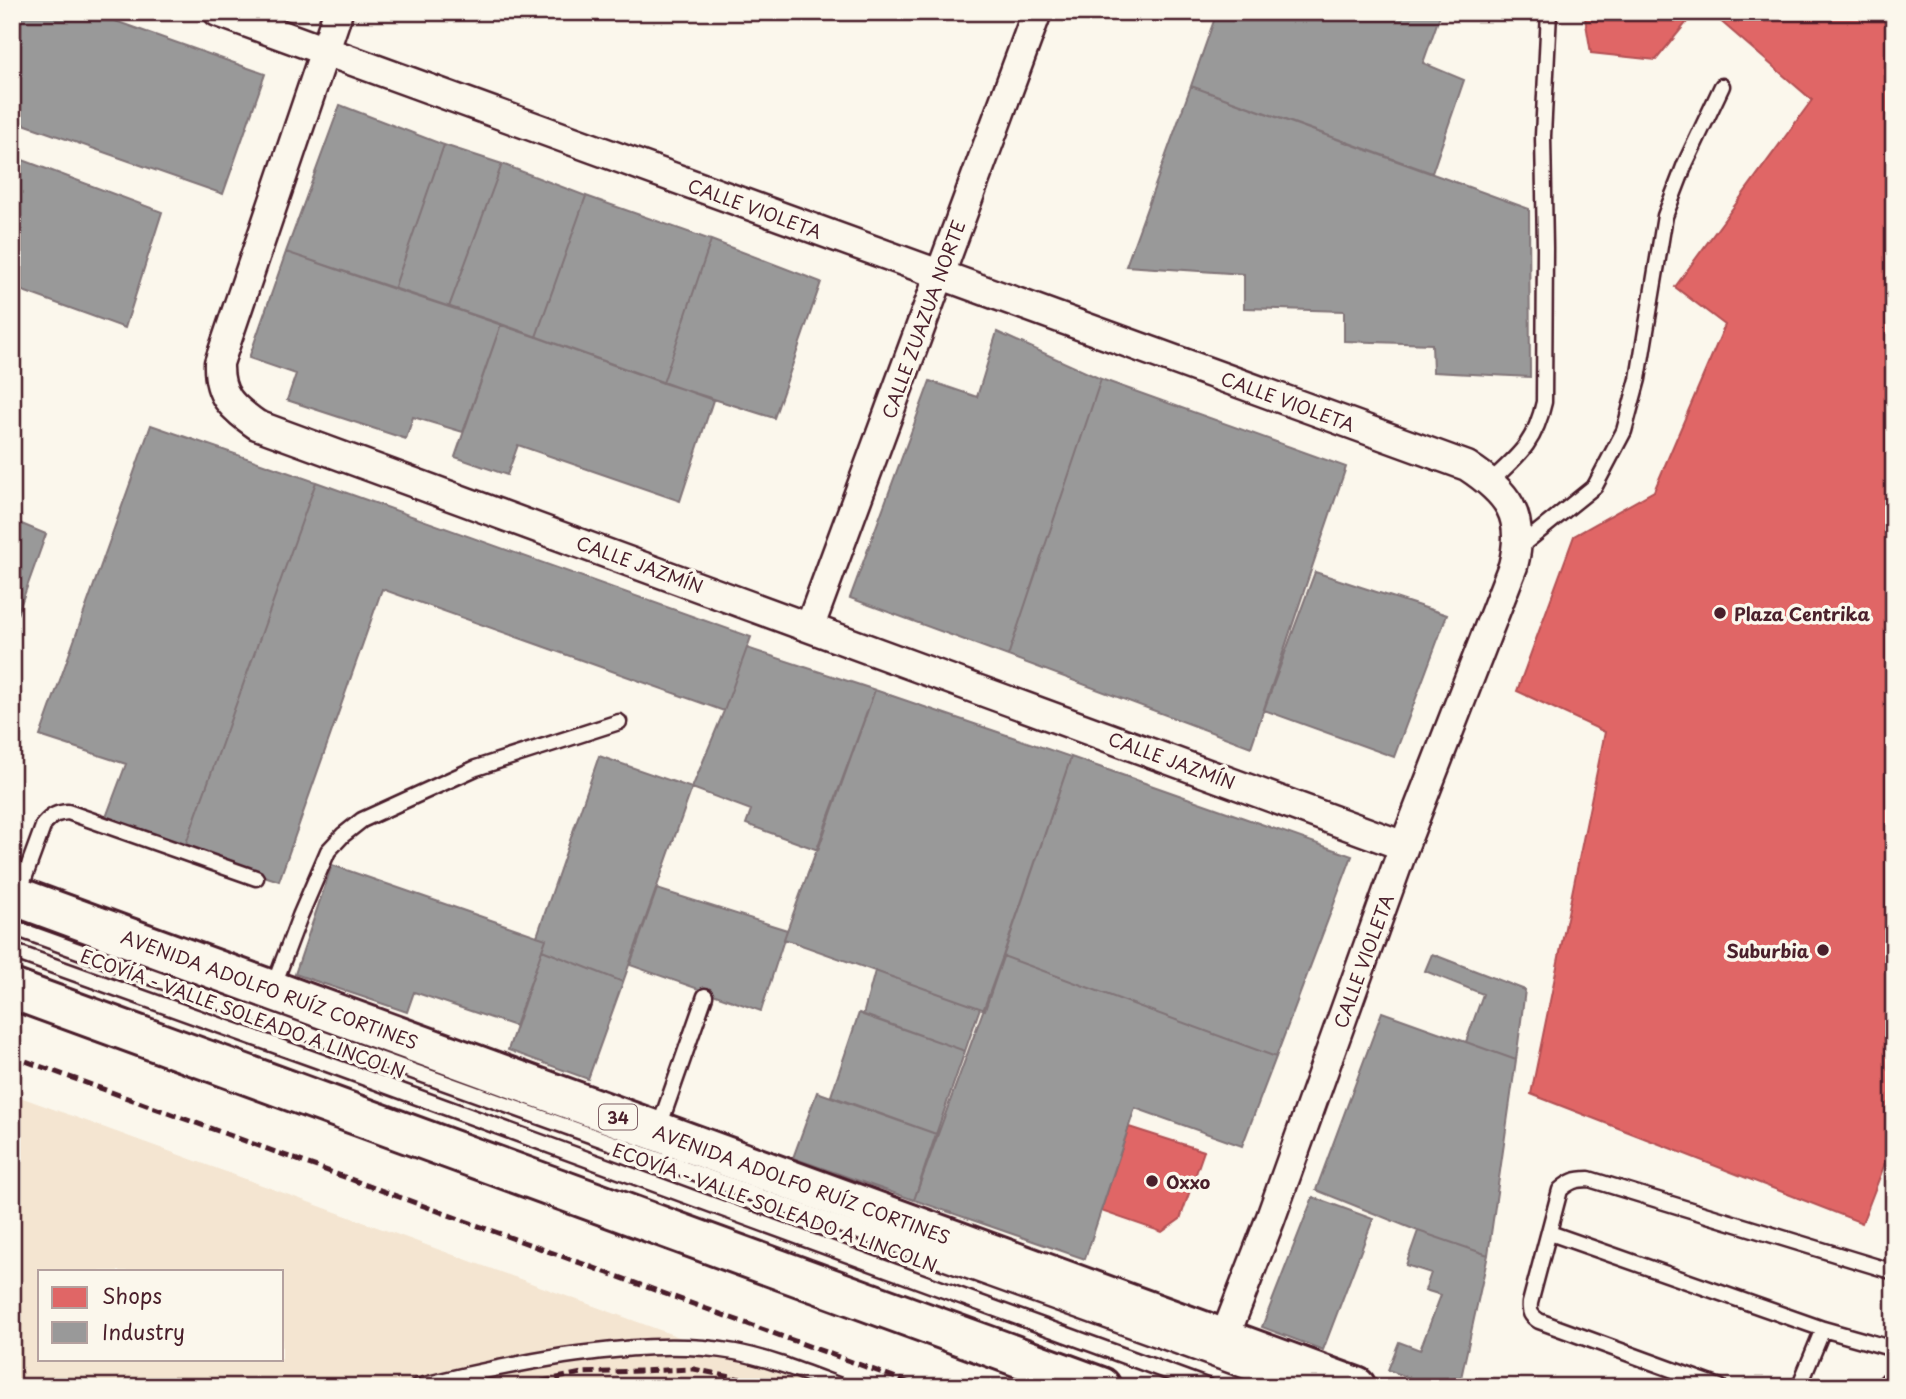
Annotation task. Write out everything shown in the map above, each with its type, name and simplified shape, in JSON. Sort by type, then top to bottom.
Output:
[{"type":"main road","name":"AVENIDA ADOLFO RUÍZ CORTINES","points":[[14,906],[272,990],[1356,1387]]},
{"type":"main road","points":[[12,989],[1101,1387]]},
{"type":"street","name":"CALLE VIOLETA","points":[[218,12],[1467,466],[1490,482],[1509,502],[1517,525],[1517,549],[1513,566],[1404,846],[1270,1220],[1224,1339]]},
{"type":"street","name":"CALLE JAZMÍN","points":[[338,12],[219,363],[222,391],[241,413],[257,425],[1404,846]]},
{"type":"street","name":"CALLE ZUAZUA NORTE","points":[[810,626],[1037,12]]},
{"type":"lane","points":[[1490,482],[1522,452],[1531,439],[1539,423],[1544,402],[1543,136],[1549,12]]},
{"type":"lane","points":[[1517,549],[1595,486],[1624,431],[1638,379],[1665,216],[1685,164],[1723,86]]},
{"type":"lane","points":[[272,990],[328,851],[362,820],[476,768],[619,722]]},
{"type":"lane","points":[[256,878],[68,812],[59,813],[51,815],[44,824],[14,906],[324,1038],[1290,1387]]},
{"type":"lane","name":"ECOVÍA - VALLE SOLEADO A LINCOLN","points":[[12,951],[1209,1387]]},
{"type":"lane","points":[[657,1131],[705,996]]},
{"type":"lane","points":[[1720,1387],[1531,1316],[1530,1303],[1560,1190],[1568,1182],[1589,1179],[1894,1272]]},
{"type":"lane","points":[[1550,1233],[1823,1329],[1894,1349]]},
{"type":"lane","points":[[1799,1387],[1823,1329]]},
{"type":"lane","points":[[418,1387],[515,1363],[632,1348],[682,1346],[737,1353],[789,1367],[843,1387]]},
{"type":"lane","points":[[1882,1387],[1894,1374]]},
{"type":"shaded area","points":[[12,1094],[816,1387],[12,1387]]},
{"type":"building: Shops","points":[[1584,12],[1695,12],[1656,60],[1591,53]]},
{"type":"building: Shops","name":"Plaza Centrika","points":[[1710,12],[1894,12],[1894,1140],[1862,1223],[1531,1094],[1605,732],[1517,691],[1574,536],[1654,491],[1725,325],[1675,287],[1812,100]]},
{"type":"building: Shops","name":"Oxxo","points":[[1129,1127],[1204,1151],[1180,1219],[1162,1232],[1101,1211]]},
{"type":"building: Industry","points":[[12,12],[90,12],[265,74],[223,194],[12,120]]},
{"type":"building: Industry","points":[[1217,12],[1441,12],[1423,63],[1464,80],[1432,173],[1191,86]]},
{"type":"building: Industry","points":[[1191,86],[1529,209],[1530,377],[1433,372],[1432,344],[1344,341],[1344,311],[1244,308],[1244,274],[1126,266]]},
{"type":"building: Industry","points":[[340,105],[444,145],[394,289],[286,252]]},
{"type":"building: Industry","points":[[444,145],[502,164],[449,307],[394,289]]},
{"type":"building: Industry","points":[[12,156],[162,212],[125,328],[12,287]]},
{"type":"building: Industry","points":[[502,164],[586,196],[536,337],[449,307]]},
{"type":"building: Industry","points":[[586,196],[711,240],[663,383],[536,337]]},
{"type":"building: Industry","points":[[711,240],[821,282],[774,418],[663,383]]},
{"type":"building: Industry","points":[[286,252],[501,324],[463,432],[413,417],[406,439],[287,400],[296,374],[249,358]]},
{"type":"building: Industry","points":[[501,324],[713,400],[680,501],[518,445],[507,475],[455,457]]},
{"type":"building: Industry","points":[[997,332],[1101,379],[1008,656],[850,598],[930,381],[977,397]]},
{"type":"building: Industry","points":[[1101,379],[1346,467],[1251,747],[1008,656]]},
{"type":"building: Industry","points":[[151,425],[316,482],[184,849],[105,820],[126,764],[40,736]]},
{"type":"building: Industry","points":[[316,482],[751,637],[724,711],[382,589],[279,881],[184,849]]},
{"type":"building: Industry","points":[[12,520],[46,534],[12,629]]},
{"type":"building: Industry","points":[[1315,572],[1447,615],[1394,757],[1264,710]]},
{"type":"building: Industry","points":[[747,648],[875,690],[818,850],[746,824],[751,810],[692,788]]},
{"type":"building: Industry","points":[[875,690],[1071,757],[985,1010],[784,939]]},
{"type":"building: Industry","points":[[599,756],[692,788],[623,982],[542,950],[546,939],[537,936]]},
{"type":"building: Industry","points":[[1071,757],[1352,856],[1276,1057],[1003,956]]},
{"type":"building: Industry","points":[[332,865],[546,939],[515,1026],[414,992],[407,1012],[295,974]]},
{"type":"building: Industry","points":[[657,889],[787,930],[761,1011],[630,965]]},
{"type":"building: Industry","points":[[542,950],[623,982],[588,1079],[508,1050]]},
{"type":"building: Industry","points":[[1432,954],[1525,990],[1516,1060],[1466,1042],[1483,994],[1425,971]]},
{"type":"building: Industry","points":[[1003,956],[1276,1057],[1242,1146],[1135,1108],[1085,1259],[914,1200]]},
{"type":"building: Industry","points":[[875,971],[980,1008],[965,1051],[863,1015]]},
{"type":"building: Industry","points":[[1382,1012],[1516,1060],[1488,1255],[1418,1231],[1316,1190]]},
{"type":"building: Industry","points":[[859,1013],[965,1051],[936,1134],[831,1096]]},
{"type":"building: Industry","points":[[817,1092],[936,1134],[914,1200],[793,1158]]},
{"type":"building: Industry","points":[[1313,1197],[1373,1219],[1323,1350],[1262,1327]]},
{"type":"building: Industry","points":[[1418,1231],[1488,1255],[1459,1387],[1434,1387],[1388,1370],[1399,1342],[1420,1350],[1441,1295],[1425,1290],[1431,1273],[1406,1265]]},
{"type":"railway","points":[[12,1056],[921,1387]]},
{"type":"railway","points":[[512,1387],[582,1373],[694,1369],[777,1387]]},
{"type":"place","name":"Plaza Centrika","points":[[1720,613]]},
{"type":"place","name":"Suburbia","points":[[1823,950]]},
{"type":"place","name":"Oxxo","points":[[1152,1181]]}]
